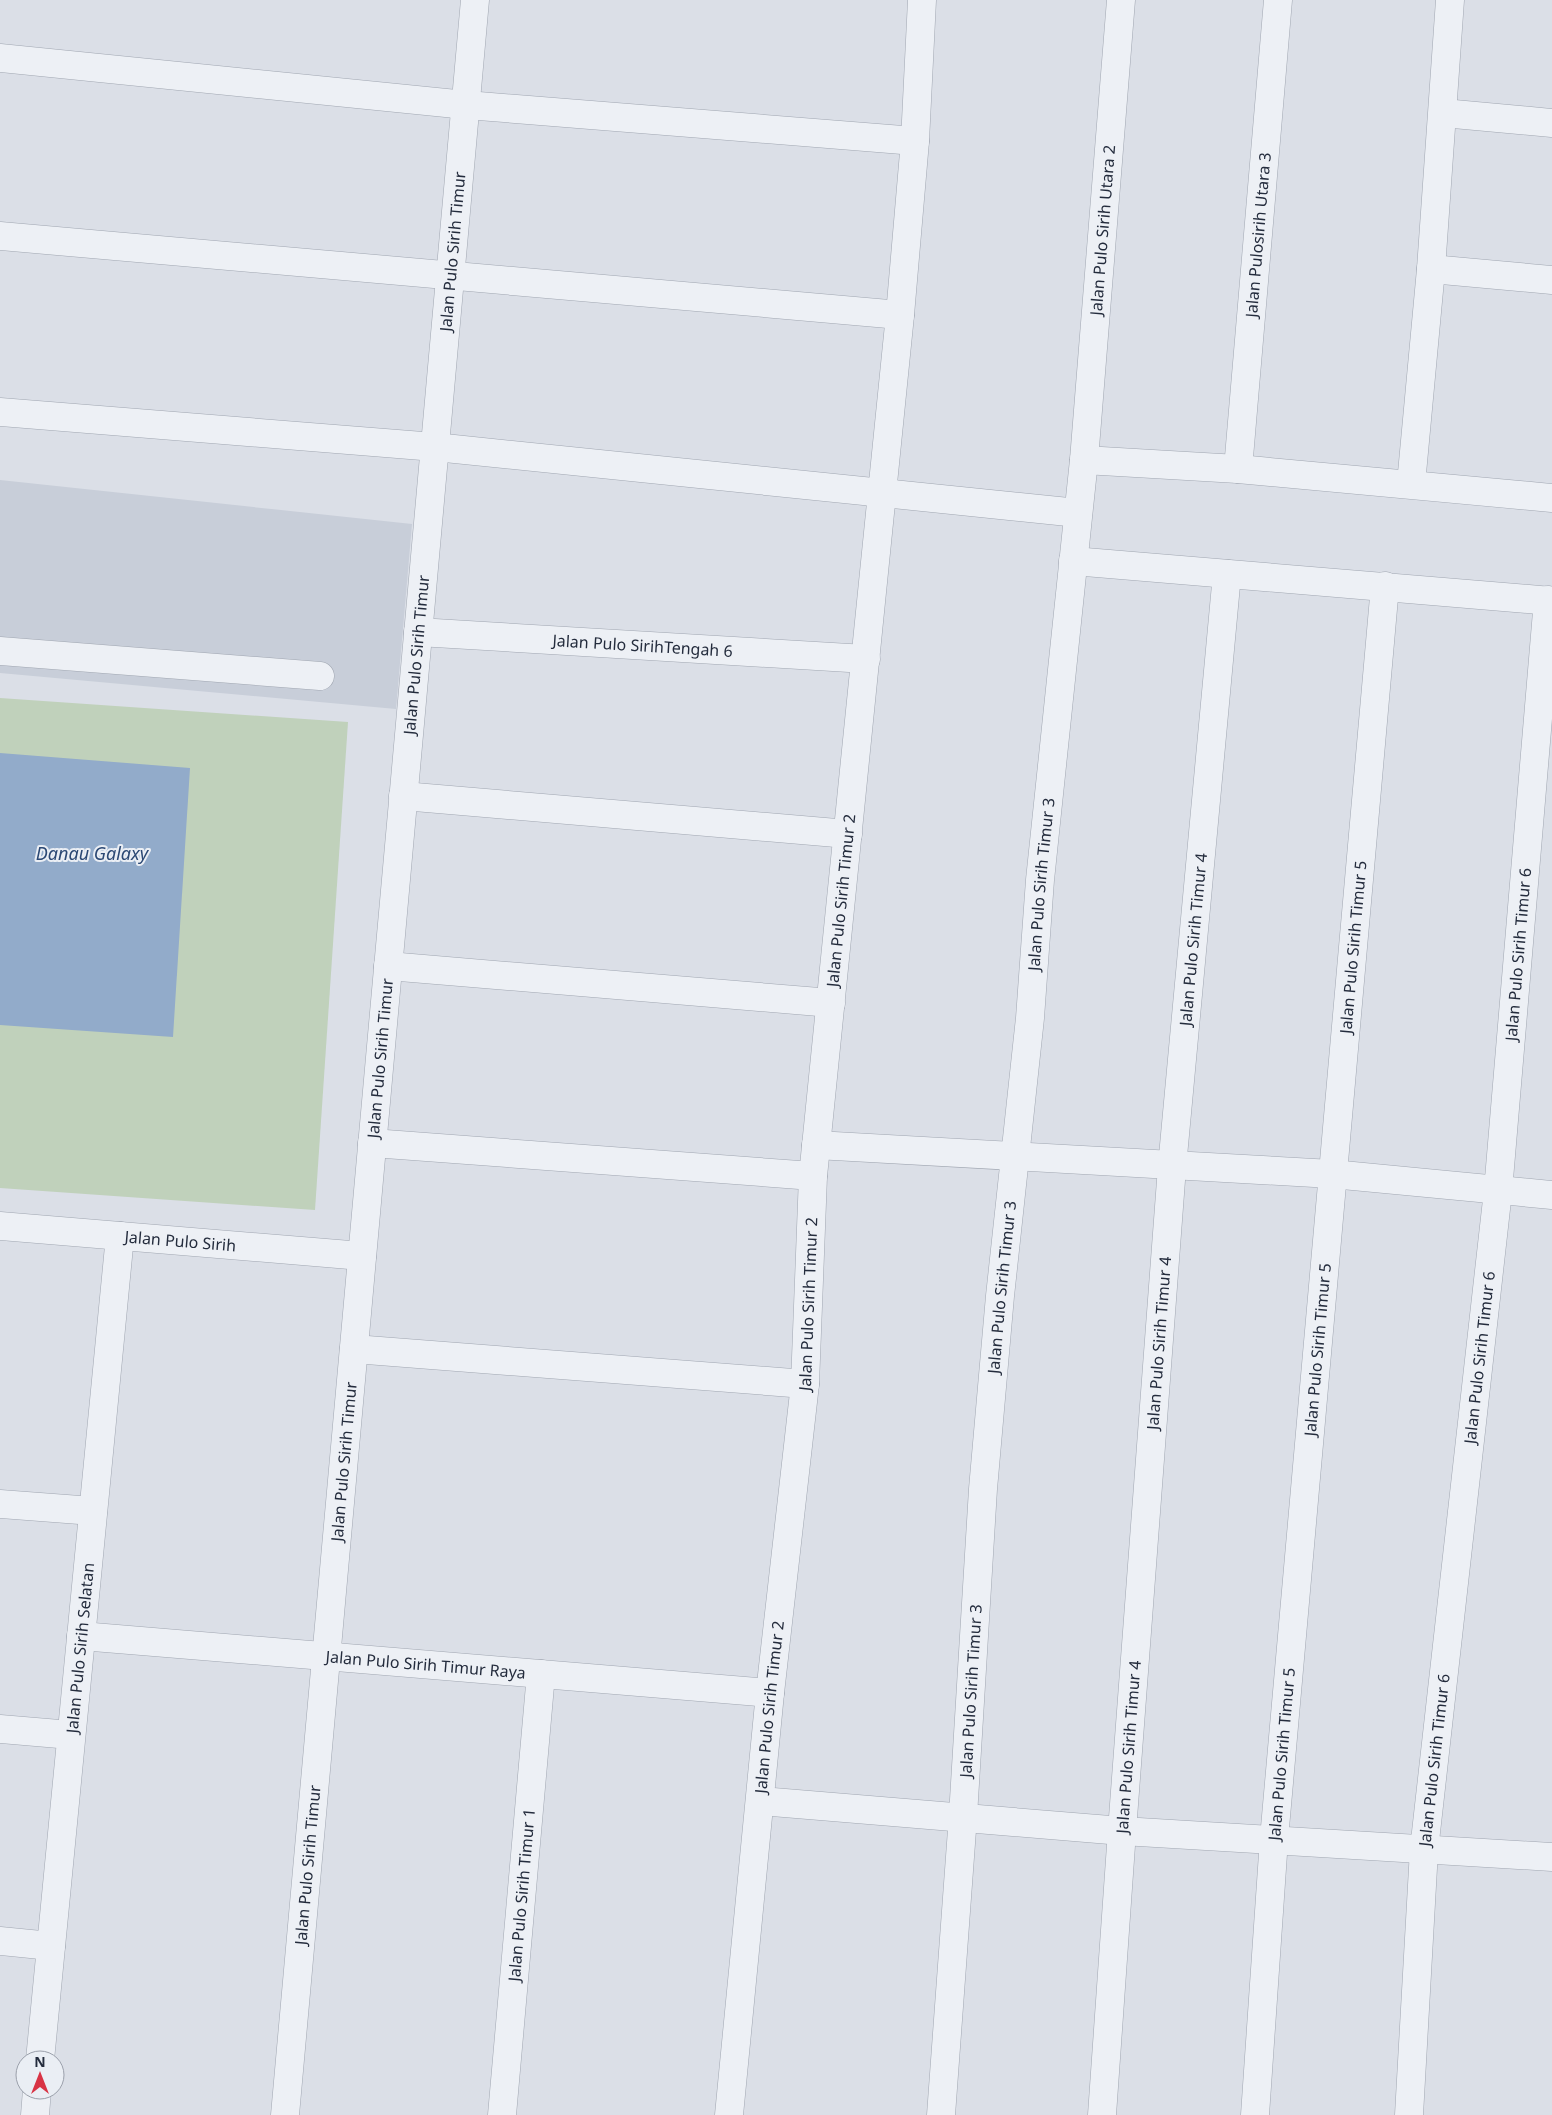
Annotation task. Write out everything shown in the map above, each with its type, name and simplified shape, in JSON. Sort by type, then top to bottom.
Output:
[{"type":"street","name":"Jalan Pulo Sirih Timur","points":[[285,2115],[475,0]]},
{"type":"street","name":"Jalan Pulo Sirih Timur 2","points":[[729,2115],[770,1693],[805,1384],[813,1176],[900,315],[915,141],[922,0]]},
{"type":"street","name":"Jalan Pulo Sirih Utara 2","points":[[1084,460],[1121,0]]},
{"type":"street","name":"Jalan Pulosirih Utara 3","points":[[1238,468],[1278,0]]},
{"type":"street","points":[[1411,484],[1431,269],[1450,0]]},
{"type":"street","points":[[0,58],[466,105],[915,141]]},
{"type":"street","points":[[1442,113],[1552,124]]},
{"type":"street","points":[[0,236],[900,315]]},
{"type":"street","points":[[1431,269],[1552,280]]},
{"type":"street","points":[[0,412],[435,447],[1078,513]]},
{"type":"street","points":[[1084,460],[1238,468],[1552,498]]},
{"type":"street","name":"Jalan Pulo Sirih Timur 3","points":[[941,2115],[963,1816],[984,1479],[1000,1296],[1030,1018],[1040,880],[1084,460]]},
{"type":"street","points":[[1073,561],[1550,600]]},
{"type":"street","name":"Jalan Pulo Sirih Timur 4","points":[[1102,2115],[1172,1166],[1227,574]]},
{"type":"street","name":"Jalan Pulo Sirih Timur 5","points":[[1255,2115],[1274,1839],[1385,586]]},
{"type":"street","name":"Jalan Pulo Sirih Timur 6","points":[[1409,2115],[1424,1850],[1498,1191],[1550,600]]},
{"type":"street","name":"Jalan Pulo SirihTengah 6","points":[[418,632],[866,660]]},
{"type":"street","points":[[0,651],[320,676]]},
{"type":"street","points":[[403,796],[848,834]]},
{"type":"street","points":[[388,966],[831,1003]]},
{"type":"street","points":[[372,1143],[813,1176]]},
{"type":"street","points":[[816,1145],[1332,1174],[1552,1195]]},
{"type":"street","name":"Jalan Pulo Sirih","points":[[0,1226],[362,1256]]},
{"type":"street","name":"Jalan Pulo Sirih Selatan","points":[[41,2050],[120,1236]]},
{"type":"street","points":[[354,1349],[805,1384]]},
{"type":"street","points":[[0,1504],[93,1511]]},
{"type":"street","name":"Jalan Pulo Sirih Timur Raya","points":[[81,1636],[770,1693]]},
{"type":"street","name":"Jalan Pulo Sirih Timur 1","points":[[502,2115],[541,1674]]},
{"type":"street","points":[[0,1729],[72,1735]]},
{"type":"street","points":[[760,1801],[1122,1830],[1552,1857]]},
{"type":"street","points":[[0,1942],[51,1946]]},
{"type":"street","points":[[35,2115],[36,2100]]},
{"type":"shaded area","points":[[0,480],[412,524],[396,709],[0,673]]},
{"type":"green space","points":[[0,698],[348,722],[315,1210],[0,1188]]},
{"type":"water","name":"Danau Galaxy","points":[[0,753],[190,768],[173,1037],[0,1025]]}]
